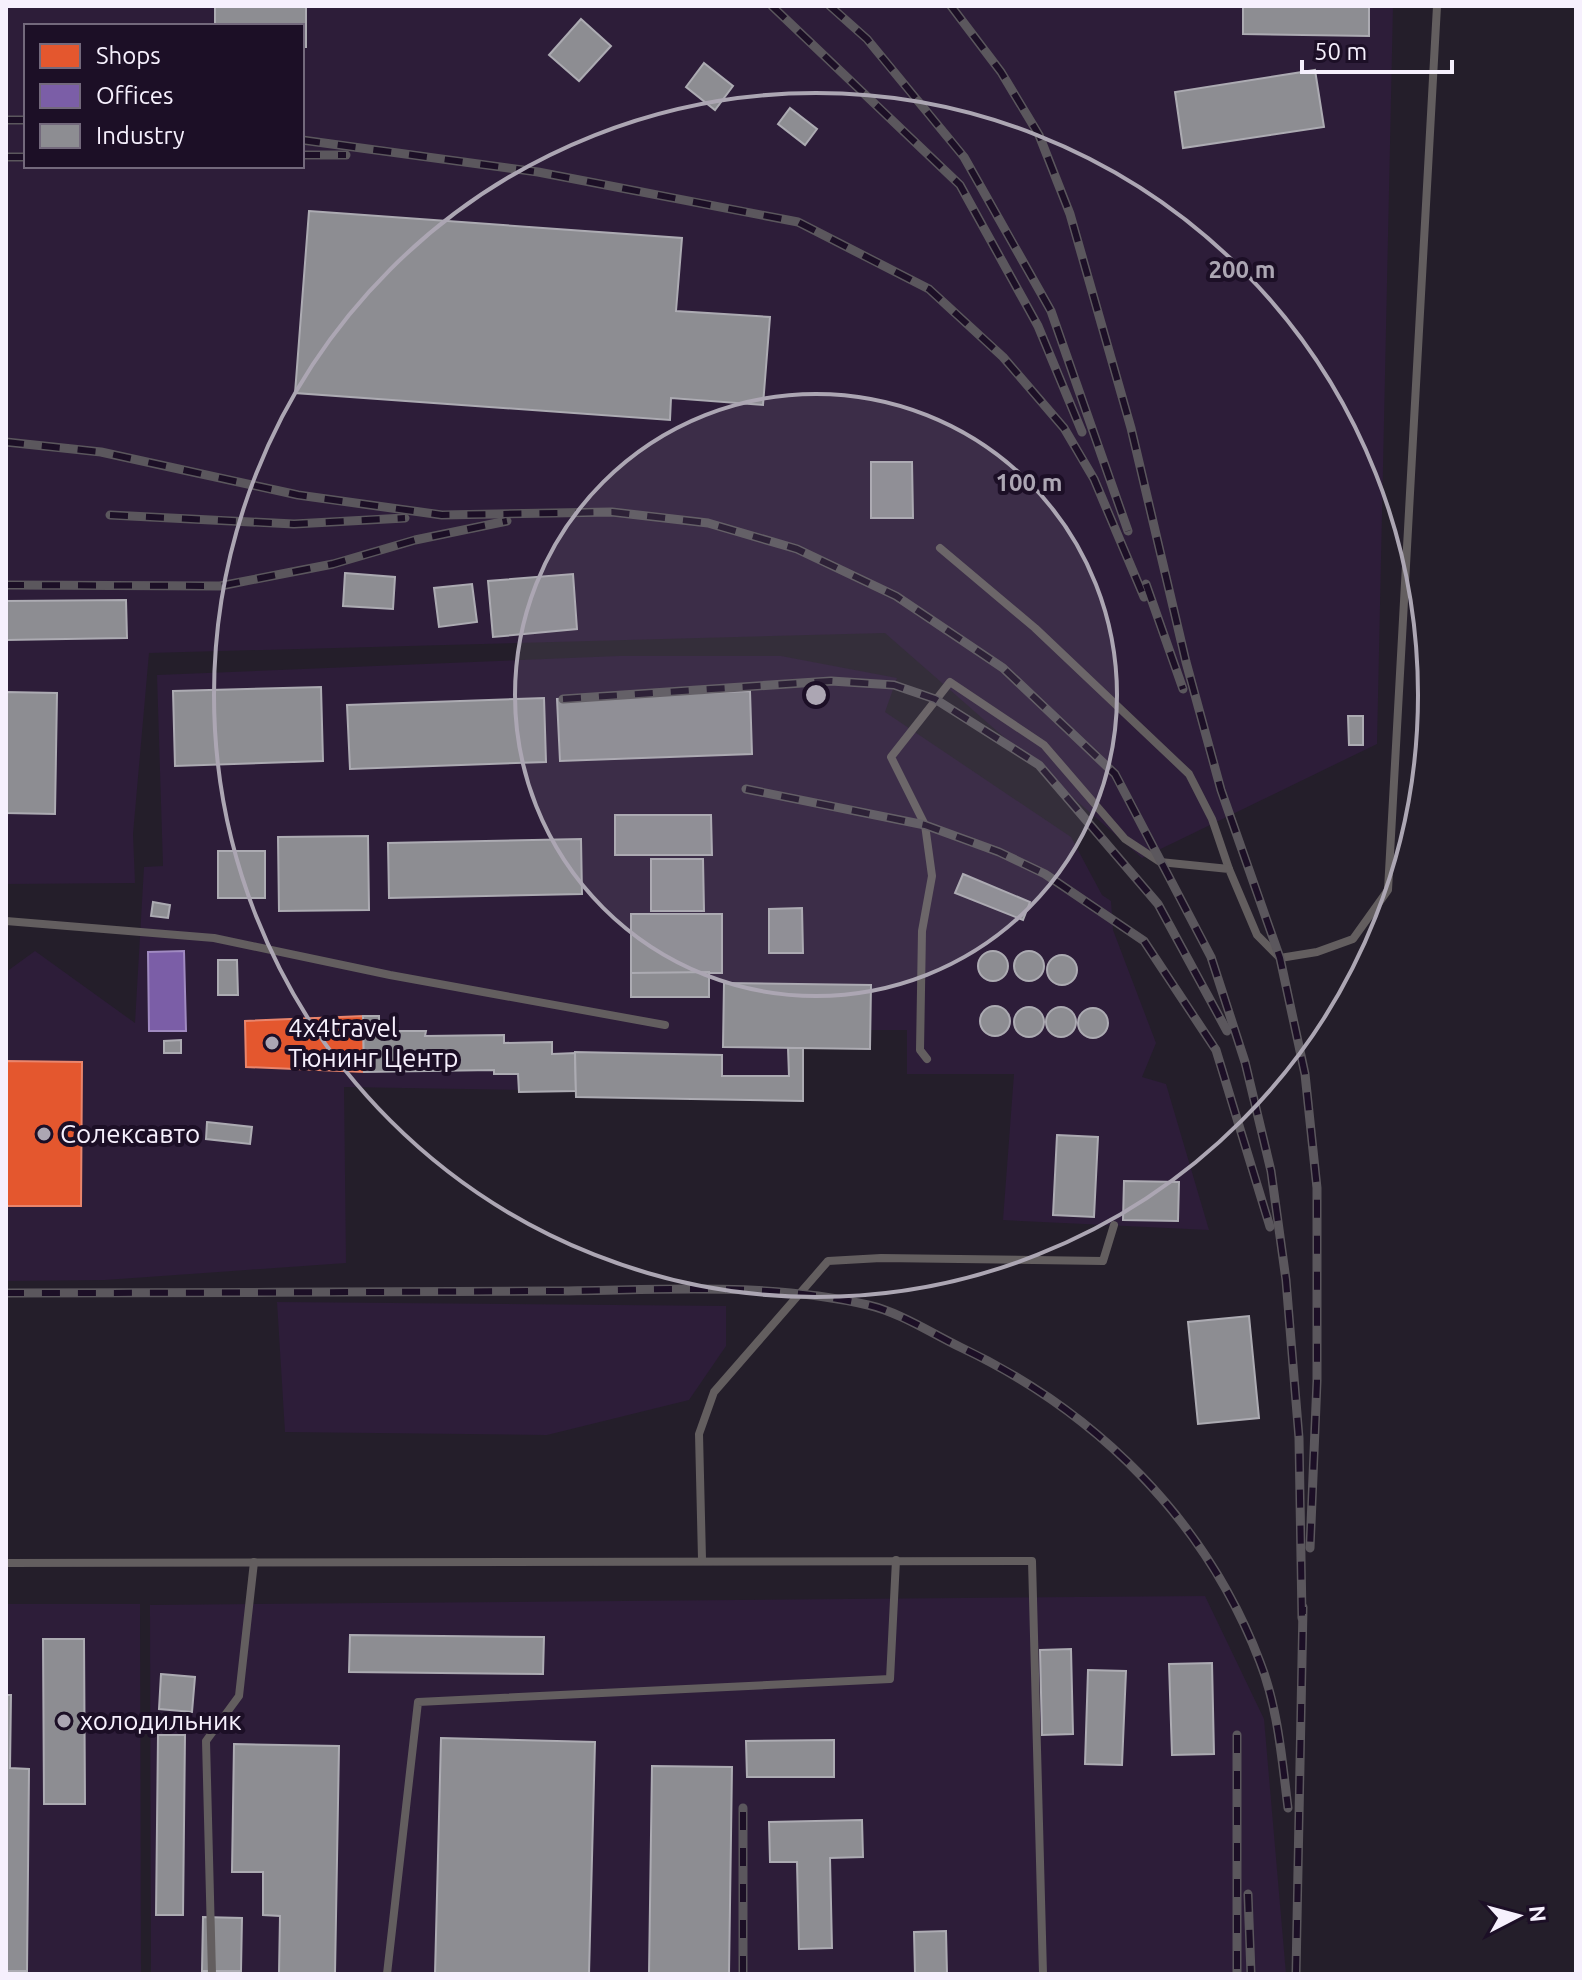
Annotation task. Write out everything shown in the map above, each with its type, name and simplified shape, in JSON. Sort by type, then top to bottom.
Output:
[{"type":"lane","points":[[940,548],[1035,628],[1189,774],[1212,819],[1257,935],[1280,958],[1317,952],[1353,939],[1388,890],[1437,6]]},
{"type":"lane","points":[[927,1059],[920,1050],[922,931],[932,876],[925,825],[891,757],[950,682],[1044,745],[1125,839],[1160,862],[1229,869]]},
{"type":"lane","points":[[6,921],[214,938],[390,975],[665,1025]]},
{"type":"lane","points":[[702,1559],[699,1434],[714,1392],[828,1261],[881,1258],[1103,1261],[1114,1225]]},
{"type":"lane","points":[[6,1563],[702,1559],[1032,1561],[1043,1974]]},
{"type":"lane","points":[[387,1974],[418,1702],[890,1679],[896,1560]]},
{"type":"lane","points":[[212,1974],[206,1741],[239,1696],[254,1562]]},
{"type":"shaded area","points":[[6,6],[1393,6],[1377,744],[1142,858],[885,633],[149,653],[133,834],[135,883],[6,884]]},
{"type":"shaded area","points":[[619,656],[781,656],[897,678],[885,712],[1071,837],[1102,895],[1111,901],[1113,930],[1156,1043],[1142,1077],[1166,1084],[1209,1230],[1003,1220],[1014,1074],[907,1074],[907,1030],[871,1030],[870,1049],[803,1048],[803,1101],[576,1097],[576,1091],[344,1087],[346,1263],[105,1280],[6,1281],[6,972],[35,951],[135,1023],[144,867],[163,866],[157,675]]},
{"type":"shaded area","points":[[277,1302],[726,1306],[726,1346],[689,1400],[547,1435],[285,1432]]},
{"type":"shaded area","points":[[1205,1596],[1264,1719],[1286,1974],[151,1974],[150,1605]]},
{"type":"shaded area","points":[[6,1604],[140,1604],[141,1974],[6,1974]]},
{"type":"building: Shops","points":[[363,1016],[364,1072],[246,1067],[245,1021]]},
{"type":"building: Shops","name":"Солексавто","points":[[6,1061],[82,1062],[81,1206],[6,1206]]},
{"type":"building: Offices","points":[[184,951],[186,1031],[149,1031],[148,952]]},
{"type":"building: Industry","points":[[306,6],[306,47],[304,24],[215,24],[215,7]]},
{"type":"building: Industry","points":[[1243,6],[1369,6],[1369,36],[1243,34]]},
{"type":"building: Industry","points":[[581,19],[611,46],[579,81],[549,55]]},
{"type":"building: Industry","points":[[704,63],[733,86],[715,110],[686,87]]},
{"type":"building: Industry","points":[[1315,70],[1324,127],[1183,148],[1175,92]]},
{"type":"building: Industry","points":[[790,108],[817,129],[805,145],[778,124]]},
{"type":"building: Industry","points":[[309,211],[682,238],[676,311],[770,317],[763,405],[671,398],[670,420],[295,393]]},
{"type":"building: Industry","points":[[871,462],[912,462],[913,518],[871,518]]},
{"type":"building: Industry","points":[[345,573],[395,577],[393,609],[343,606]]},
{"type":"building: Industry","points":[[573,574],[577,629],[493,637],[488,581]]},
{"type":"building: Industry","points":[[472,584],[477,622],[439,627],[434,588]]},
{"type":"building: Industry","points":[[126,600],[127,638],[6,640],[6,601]]},
{"type":"building: Industry","points":[[321,687],[323,761],[175,766],[173,691]]},
{"type":"building: Industry","points":[[750,691],[752,754],[560,761],[557,699]]},
{"type":"building: Industry","points":[[6,692],[57,693],[55,814],[6,813]]},
{"type":"building: Industry","points":[[544,698],[546,762],[350,769],[347,705]]},
{"type":"building: Industry","points":[[1348,716],[1363,716],[1363,745],[1349,745]]},
{"type":"building: Industry","points":[[615,815],[711,815],[712,855],[615,855]]},
{"type":"building: Industry","points":[[368,836],[369,910],[279,911],[278,837]]},
{"type":"building: Industry","points":[[581,839],[582,894],[389,898],[388,843]]},
{"type":"building: Industry","points":[[218,851],[265,851],[265,898],[218,898]]},
{"type":"building: Industry","points":[[651,859],[703,859],[704,911],[651,911]]},
{"type":"building: Industry","points":[[963,874],[1030,902],[1023,920],[955,893]]},
{"type":"building: Industry","points":[[153,902],[170,905],[168,918],[151,916]]},
{"type":"building: Industry","points":[[802,908],[803,953],[769,953],[769,909]]},
{"type":"building: Industry","points":[[631,914],[722,914],[722,973],[631,973]]},
{"type":"building: Industry","points":[[993,951],[1004,955],[1008,966],[1004,977],[993,981],[982,977],[978,966],[982,955]]},
{"type":"building: Industry","points":[[1029,951],[1040,955],[1044,966],[1040,977],[1029,981],[1018,977],[1014,966],[1018,955]]},
{"type":"building: Industry","points":[[1062,955],[1068,956],[1076,964],[1076,976],[1068,984],[1062,985],[1056,984],[1048,976],[1047,970],[1048,964],[1056,956]]},
{"type":"building: Industry","points":[[218,960],[237,960],[238,995],[218,995]]},
{"type":"building: Industry","points":[[709,972],[709,997],[631,997],[631,973]]},
{"type":"building: Industry","points":[[724,983],[871,985],[870,1049],[723,1047]]},
{"type":"building: Industry","points":[[995,1006],[1006,1010],[1010,1021],[1006,1032],[995,1036],[984,1032],[980,1021],[984,1010]]},
{"type":"building: Industry","points":[[1029,1007],[1035,1008],[1043,1016],[1043,1028],[1035,1036],[1029,1037],[1023,1036],[1015,1028],[1014,1022],[1015,1016],[1023,1008]]},
{"type":"building: Industry","points":[[1061,1007],[1072,1011],[1076,1022],[1072,1033],[1061,1037],[1050,1033],[1046,1022],[1050,1011]]},
{"type":"building: Industry","points":[[1093,1008],[1104,1012],[1108,1023],[1104,1034],[1093,1038],[1082,1034],[1078,1023],[1082,1012]]},
{"type":"building: Industry","points":[[363,1016],[379,1016],[379,1031],[426,1031],[425,1036],[504,1035],[504,1043],[552,1042],[552,1054],[575,1053],[576,1091],[519,1092],[518,1074],[494,1074],[494,1070],[364,1072]]},
{"type":"building: Industry","points":[[181,1040],[181,1053],[164,1053],[164,1041]]},
{"type":"building: Industry","points":[[788,1048],[803,1048],[803,1101],[576,1097],[575,1052],[722,1055],[722,1076],[789,1076]]},
{"type":"building: Industry","points":[[207,1122],[252,1127],[250,1144],[206,1139]]},
{"type":"building: Industry","points":[[1057,1135],[1098,1137],[1094,1217],[1053,1215]]},
{"type":"building: Industry","points":[[1124,1181],[1179,1182],[1178,1221],[1123,1220]]},
{"type":"building: Industry","points":[[1249,1316],[1259,1418],[1198,1424],[1188,1322]]},
{"type":"building: Industry","points":[[350,1635],[544,1637],[543,1674],[349,1672]]},
{"type":"building: Industry","name":"холодильник","points":[[43,1639],[84,1639],[85,1804],[44,1804]]},
{"type":"building: Industry","points":[[1071,1649],[1073,1734],[1042,1735],[1040,1650]]},
{"type":"building: Industry","points":[[1212,1663],[1214,1754],[1172,1755],[1169,1664]]},
{"type":"building: Industry","points":[[1088,1670],[1126,1671],[1122,1765],[1085,1764]]},
{"type":"building: Industry","points":[[161,1674],[195,1677],[192,1712],[159,1709]]},
{"type":"building: Industry","points":[[6,1695],[11,1695],[10,1768],[29,1769],[27,1971],[6,1971]]},
{"type":"building: Industry","points":[[158,1735],[185,1735],[183,1915],[156,1915]]},
{"type":"building: Industry","points":[[441,1738],[595,1742],[589,1974],[435,1974]]},
{"type":"building: Industry","points":[[834,1740],[834,1777],[747,1777],[746,1741]]},
{"type":"building: Industry","points":[[234,1744],[339,1746],[335,1974],[279,1974],[280,1916],[263,1915],[263,1872],[232,1872]]},
{"type":"building: Industry","points":[[652,1766],[732,1767],[729,1974],[649,1974]]},
{"type":"building: Industry","points":[[862,1820],[863,1857],[830,1858],[832,1948],[799,1949],[797,1862],[770,1862],[769,1822]]},
{"type":"building: Industry","points":[[203,1917],[242,1918],[241,1971],[202,1971]]},
{"type":"building: Industry","points":[[946,1931],[947,1974],[915,1974],[914,1932]]},
{"type":"railway","points":[[772,6],[960,185],[1038,326],[1082,432]]},
{"type":"railway","points":[[830,6],[867,39],[964,157],[1051,311],[1128,531]]},
{"type":"railway","points":[[951,6],[1001,72],[1039,135],[1070,214],[1131,428],[1186,662],[1221,790],[1280,958],[1305,1074],[1317,1188],[1317,1381],[1310,1548]]},
{"type":"railway","points":[[6,120],[24,120]]},
{"type":"railway","points":[[304,140],[538,172],[798,222],[929,289],[1003,357],[1064,428],[1094,479],[1144,597]]},
{"type":"railway","points":[[304,155],[346,155]]},
{"type":"railway","points":[[6,157],[24,157]]},
{"type":"railway","points":[[6,442],[101,452],[298,495],[442,515],[612,512],[708,523],[797,549],[896,596],[1003,668],[1115,774],[1211,957],[1245,1062],[1271,1171],[1286,1280],[1299,1438],[1302,1618]]},
{"type":"railway","points":[[110,515],[294,524],[405,518]]},
{"type":"railway","points":[[6,585],[220,586],[333,564],[415,540],[507,521]]},
{"type":"railway","points":[[1146,584],[1183,689]]},
{"type":"railway","points":[[563,699],[831,681],[894,685],[935,699],[1039,765],[1158,904],[1227,1031]]},
{"type":"railway","points":[[746,789],[925,825],[999,852],[1045,874],[1144,941],[1216,1050],[1270,1227]]},
{"type":"railway","points":[[6,1293],[708,1289],[829,1298],[891,1313],[1010,1373],[1057,1403],[1141,1475],[1177,1517],[1209,1562],[1237,1610],[1260,1662],[1275,1716],[1288,1808]]},
{"type":"railway","points":[[1296,1974],[1303,1607]]},
{"type":"railway","points":[[1237,1735],[1237,1974]]},
{"type":"railway","points":[[743,1808],[743,1974]]},
{"type":"railway","points":[[1248,1894],[1251,1974]]},
{"type":"place","name":"4x4travel Тюнинг Центр","points":[[272,1043]]},
{"type":"place","name":"Солексавто","points":[[44,1134]]},
{"type":"place","name":"холодильник","points":[[64,1721]]}]
